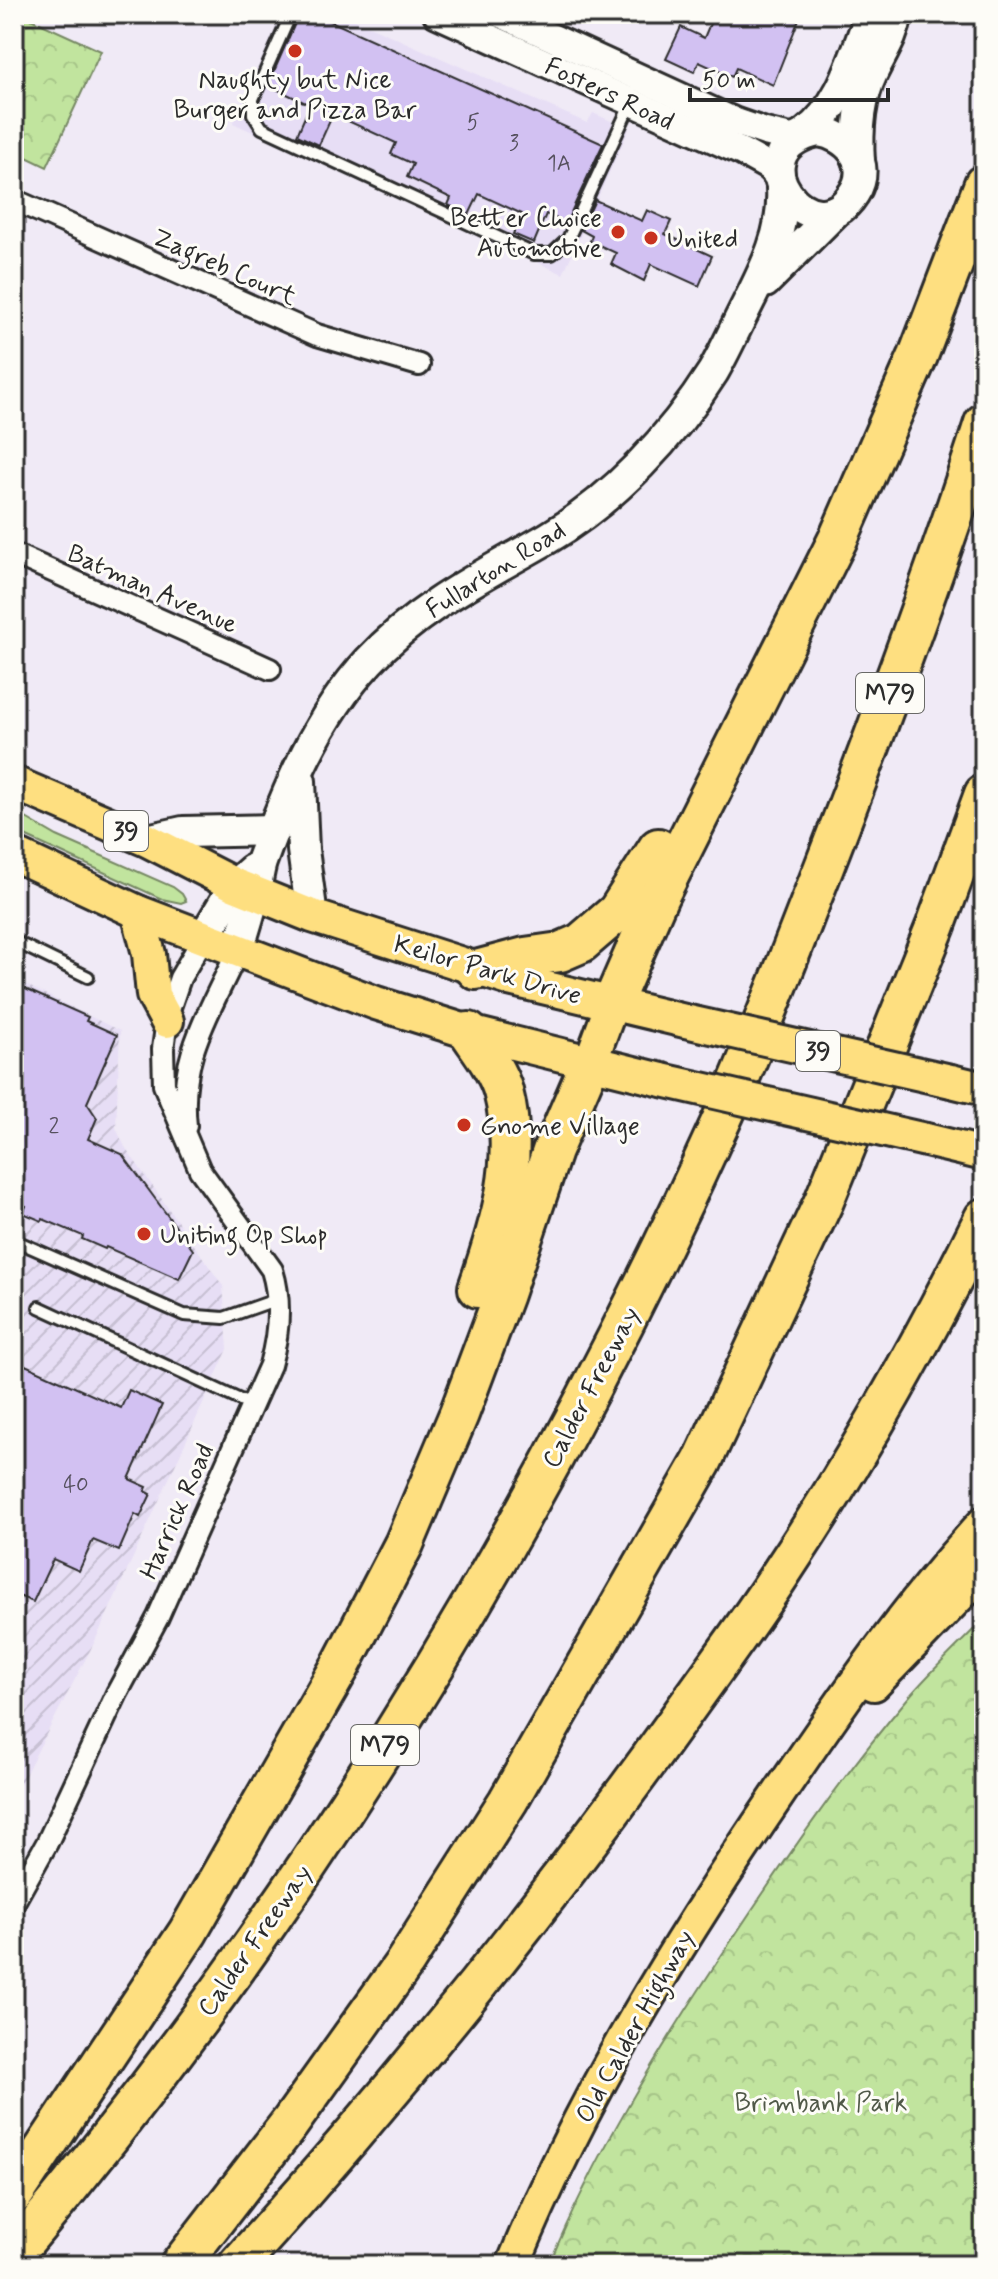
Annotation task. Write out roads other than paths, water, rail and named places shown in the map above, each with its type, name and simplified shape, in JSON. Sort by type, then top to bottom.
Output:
[{"type":"highway","points":[[612,1004],[659,896],[838,539],[912,370],[984,184]]},
{"type":"highway","name":"Calder Freeway","points":[[14,2254],[179,2044],[307,1866],[378,1758],[489,1575],[588,1395],[722,1118],[770,1005],[923,604],[984,423]]},
{"type":"highway","points":[[476,970],[525,957],[560,952],[581,943],[617,912],[774,668]]},
{"type":"highway","points":[[180,2265],[290,2123],[405,1962],[508,1801],[702,1462],[785,1290],[835,1175],[926,951],[984,794]]},
{"type":"highway","points":[[340,1667],[428,1435],[504,1204],[511,1141],[503,1091],[490,1063],[469,1032]]},
{"type":"highway","points":[[14,2194],[188,1932],[340,1667],[404,1544],[459,1414],[504,1294],[552,1151],[590,1063]]},
{"type":"highway","points":[[238,2265],[436,2038],[560,1881],[785,1567],[895,1388],[984,1218]]},
{"type":"highway","points":[[895,1388],[938,1336],[984,1260]]},
{"type":"main road","points":[[871,14],[835,103],[782,156],[781,183],[797,206],[819,213],[834,213],[852,197],[858,186],[859,125],[866,88],[889,45],[897,14]]},
{"type":"main road","points":[[800,136],[818,131],[832,133],[844,139],[859,162]]},
{"type":"main road","name":"Fullarton Road","points":[[204,937],[250,880],[319,730],[344,690],[399,631],[470,581],[566,525],[616,486],[657,447],[714,371],[756,291],[782,218],[781,183]]},
{"type":"main road","name":"Fullarton Road","points":[[756,291],[834,213]]},
{"type":"main road","points":[[299,771],[303,850],[312,916]]},
{"type":"main road","name":"Keilor Park Drive","points":[[14,783],[250,880],[312,916],[476,970],[984,1089]]},
{"type":"main road","points":[[147,840],[183,832],[274,830]]},
{"type":"main road","name":"39","points":[[14,854],[138,912],[376,1003],[469,1032],[984,1154]]},
{"type":"main road","name":"Fullarton Road","points":[[238,950],[250,880]]},
{"type":"main road","points":[[138,912],[149,954],[153,995],[167,1021]]},
{"type":"main road","points":[[590,1063],[612,1004]]},
{"type":"main road","name":"Old Calder Highway","points":[[513,2265],[552,2175],[651,1988],[776,1799],[901,1619],[984,1523]]},
{"type":"main road","name":"Old Calder Highway","points":[[776,1799],[867,1692],[984,1570]]},
{"type":"street","name":"Fosters Road","points":[[437,14],[637,91],[753,129],[800,136]]},
{"type":"street","name":"Fosters Road","points":[[501,14],[769,167],[781,183]]},
{"type":"street","name":"Zagreb Court","points":[[14,200],[317,335],[419,365]]},
{"type":"street","name":"Batman Avenue","points":[[14,554],[270,669]]},
{"type":"street","name":"Harrick Road","points":[[14,1902],[47,1843],[117,1693],[158,1617],[270,1365],[276,1343],[278,1299],[272,1270],[200,1170],[164,1085],[163,1049],[167,1021],[180,978],[204,937]]},
{"type":"street","name":"Harrick Road","points":[[188,1142],[185,1079],[192,1050],[213,998],[238,950]]},
{"type":"lane","points":[[291,14],[253,99],[253,114],[262,128],[534,254],[552,254],[568,239],[637,91]]},
{"type":"lane","points":[[14,941],[88,977]]},
{"type":"lane","points":[[14,1240],[184,1315],[224,1318],[278,1299]]},
{"type":"lane","points":[[39,1307],[251,1405]]},
{"type":"place","name":"Naughty but Nice Burger and Pizza Bar","points":[[295,51]]},
{"type":"place","name":"Better Choice Automotive","points":[[618,232]]},
{"type":"place","name":"United","points":[[651,238]]},
{"type":"place","name":"Gnome Village","points":[[464,1125]]},
{"type":"place","name":"Uniting Op Shop","points":[[144,1234]]},
{"type":"park label","name":"Brimbank Park","points":[[821,2102]]}]
